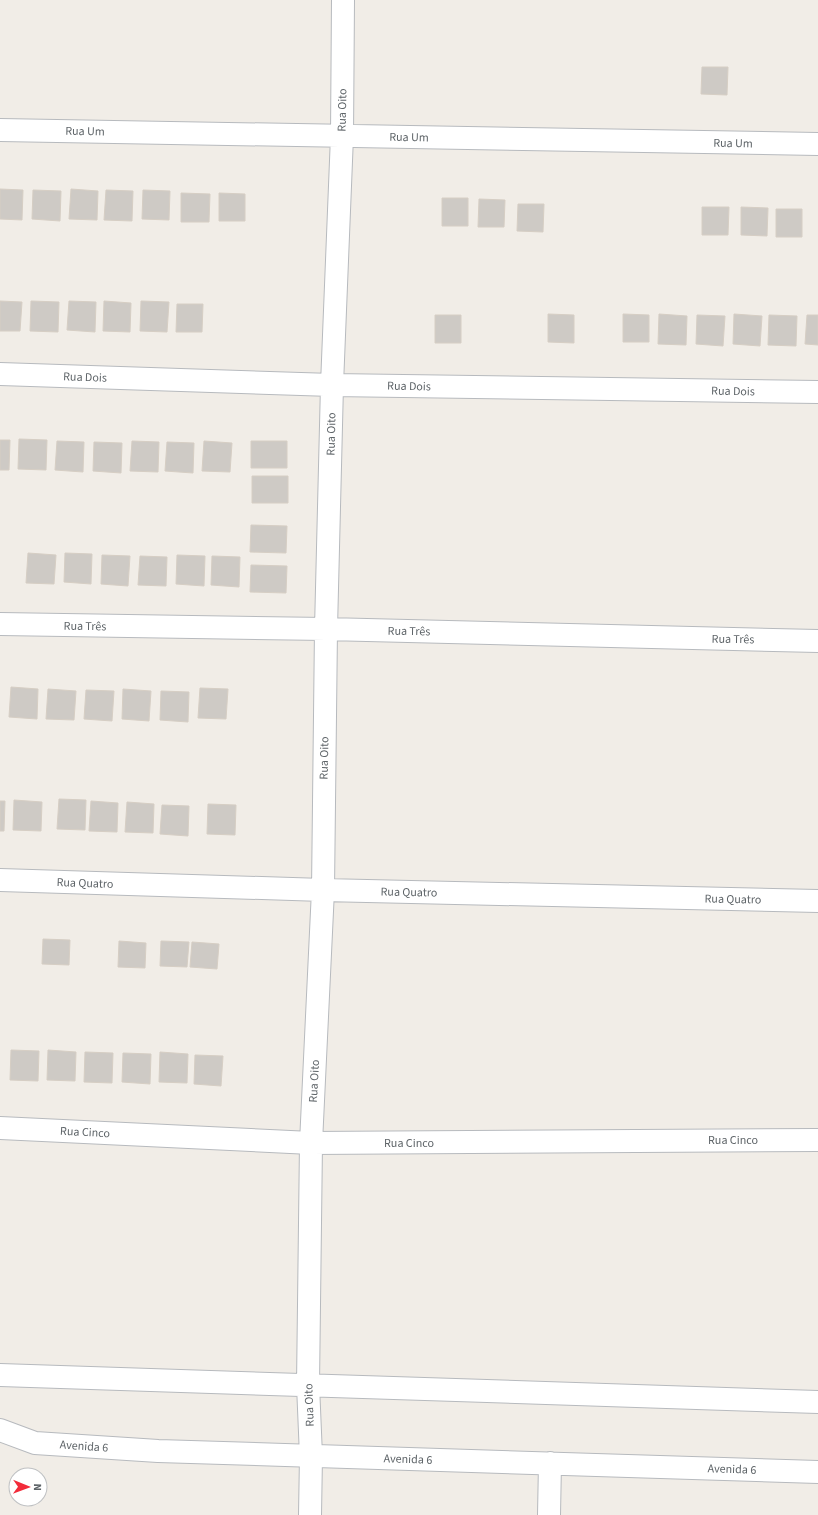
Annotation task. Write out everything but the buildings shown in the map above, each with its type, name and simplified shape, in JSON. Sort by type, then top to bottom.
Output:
[{"type":"street","name":"Rua Oito","points":[[310,1515],[311,1456],[308,1385],[311,1143],[323,890],[326,629],[332,385],[342,136],[343,0]]},
{"type":"street","name":"Rua Um","points":[[0,130],[818,144]]},
{"type":"street","name":"Rua Dois","points":[[0,374],[332,385],[818,392]]},
{"type":"street","name":"Rua Três","points":[[0,624],[326,629],[818,641]]},
{"type":"street","name":"Rua Quatro","points":[[0,880],[323,890],[818,900]]},
{"type":"street","name":"Rua Cinco","points":[[0,1128],[311,1143],[818,1140]]},
{"type":"street","points":[[0,1375],[818,1402]]},
{"type":"street","name":"Avenida 6","points":[[0,1430],[35,1443],[158,1451],[818,1472]]},
{"type":"street","points":[[549,1515],[550,1463]]}]
